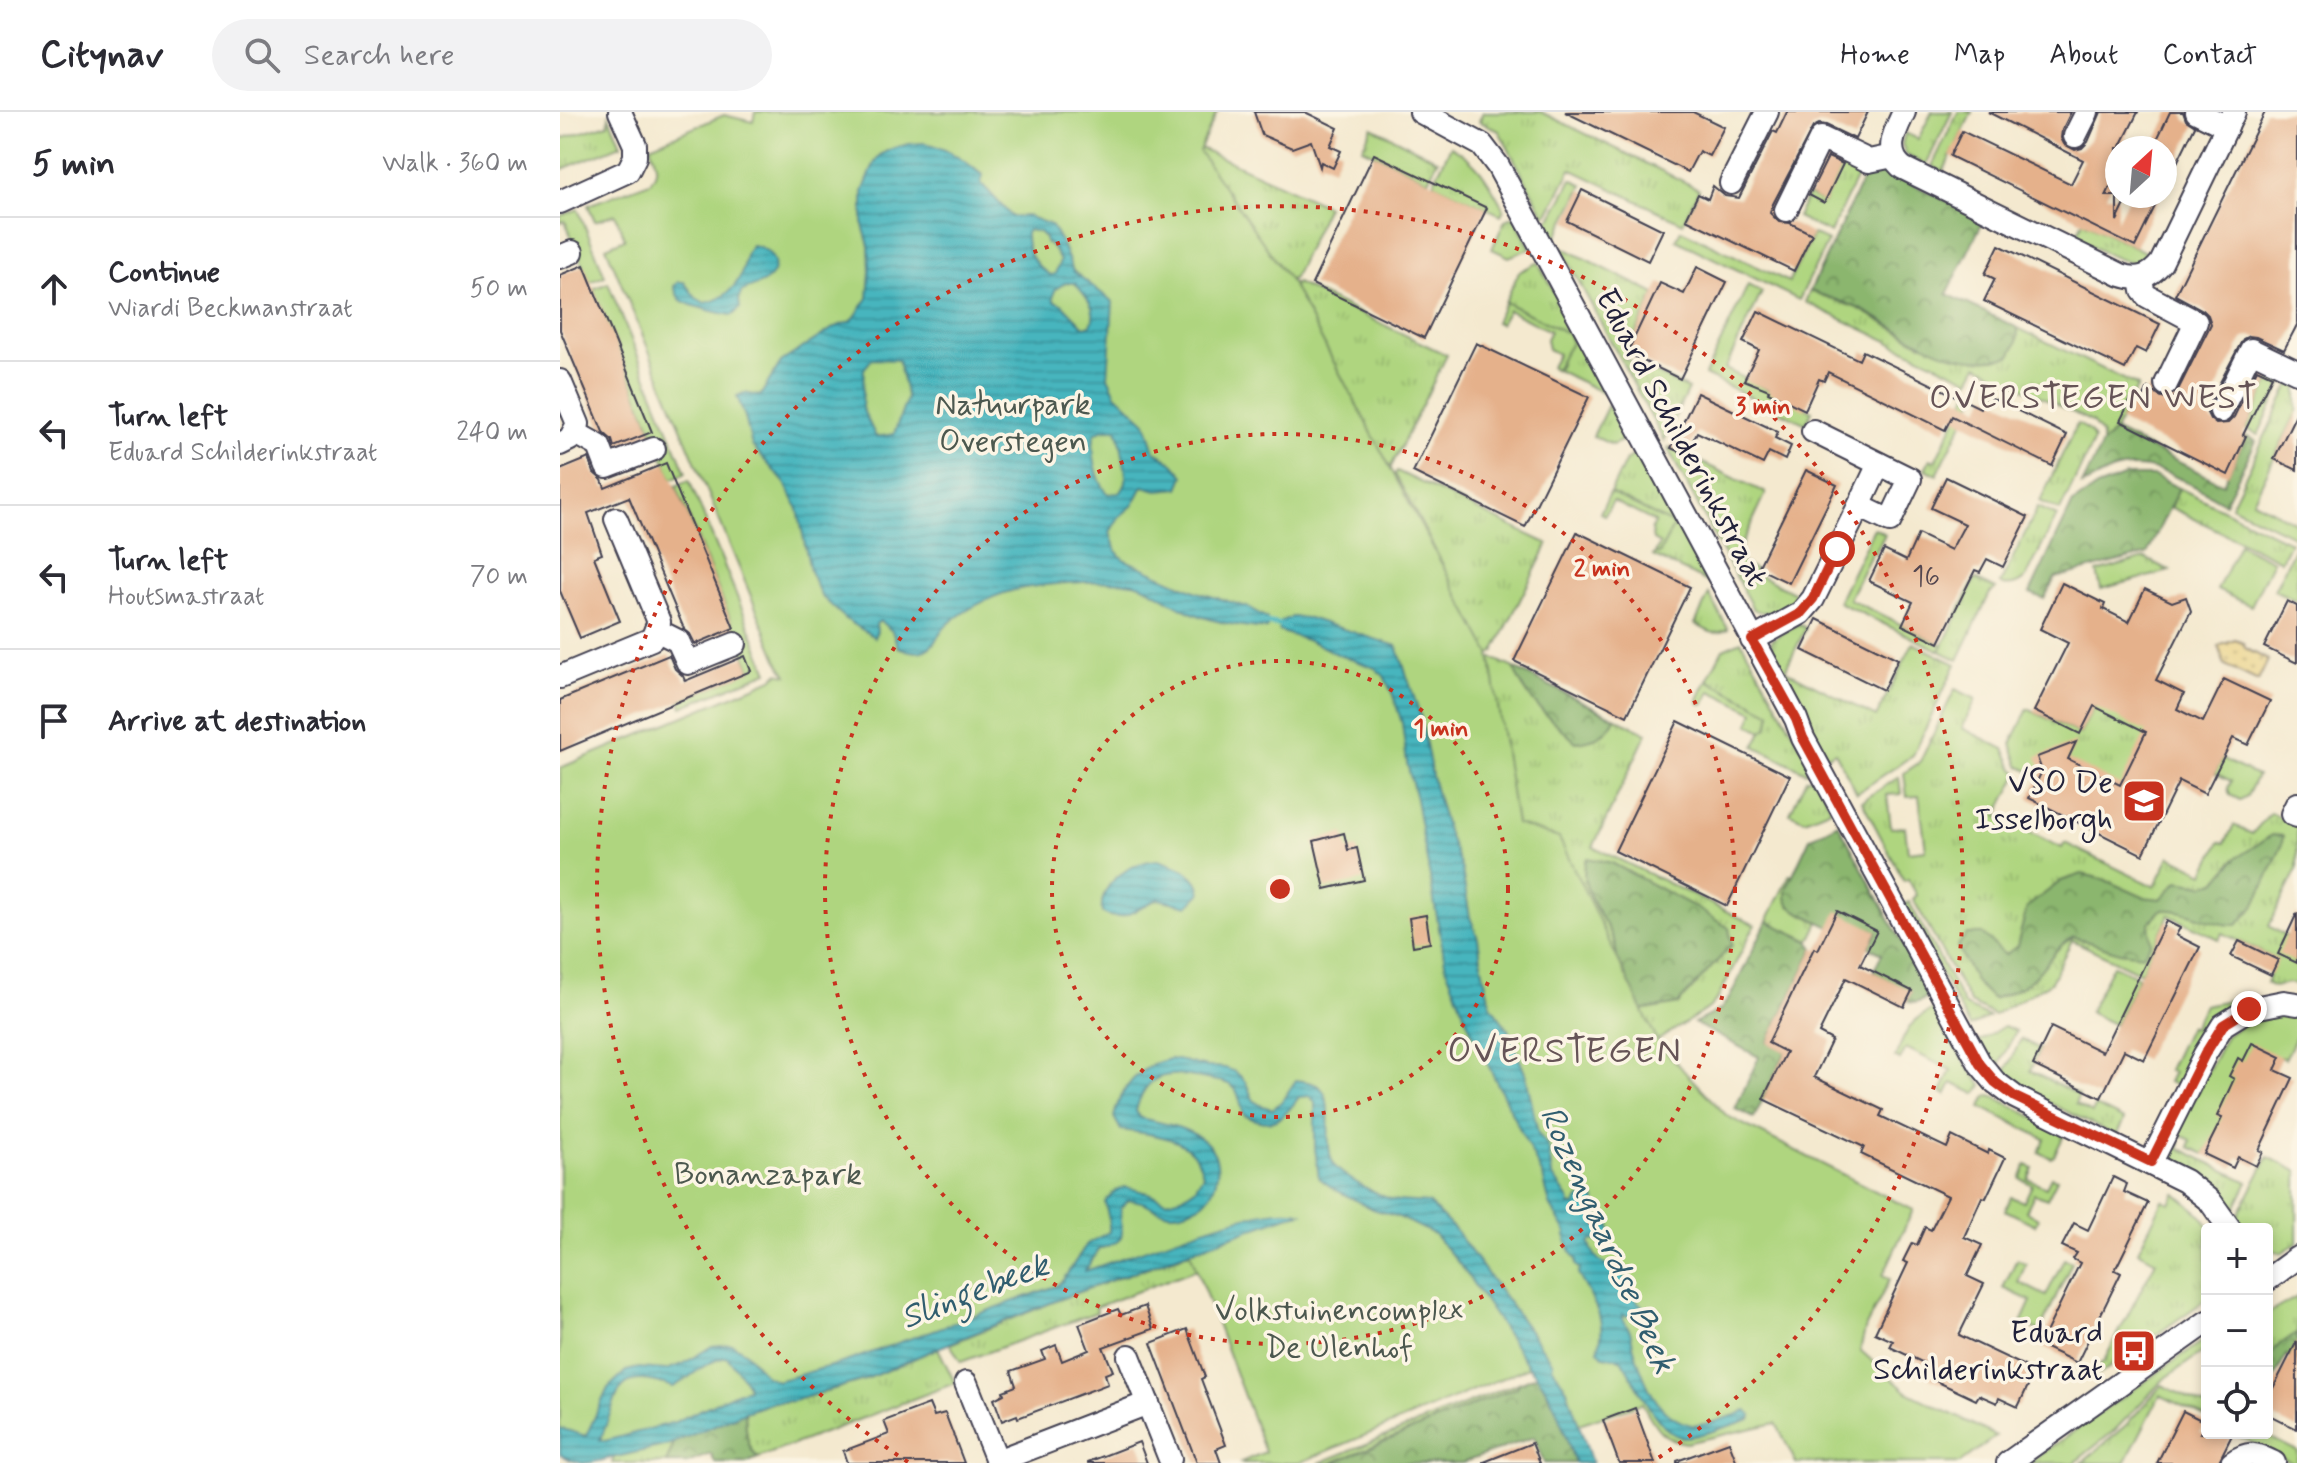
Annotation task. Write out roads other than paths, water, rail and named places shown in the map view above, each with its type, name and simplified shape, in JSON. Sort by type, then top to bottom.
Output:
[{"type":"street","points":[[560,202],[628,171],[635,157],[635,145],[620,112]]},
{"type":"street","name":"Eduard Schilderinkstraat","points":[[1421,112],[1482,145],[1498,166],[1980,1064],[1995,1082],[2015,1097],[2185,1181],[2210,1201],[2226,1223]]},
{"type":"street","points":[[1731,183],[1767,112]]},
{"type":"street","points":[[1904,112],[1892,140],[1893,156],[1903,168],[2121,275],[2141,278],[2149,276],[2161,263],[2231,119],[2197,112]]},
{"type":"street","points":[[2075,136],[2087,112]]},
{"type":"street","points":[[1786,210],[1821,138],[1869,161],[1893,156]]},
{"type":"street","points":[[2141,278],[2147,296],[2196,322],[2166,384]]},
{"type":"street","points":[[2221,411],[2251,350],[2297,372]]},
{"type":"street","points":[[560,381],[578,424],[567,438],[599,446],[607,467],[654,449]]},
{"type":"street","points":[[1813,431],[1910,479],[1890,521],[1859,506]]},
{"type":"street","points":[[1752,640],[1801,613],[1813,599],[1879,464]]},
{"type":"street","points":[[560,677],[652,639],[659,622],[616,519]]},
{"type":"street","points":[[656,630],[678,641],[688,663],[735,644]]},
{"type":"street","points":[[2151,1162],[2205,1054],[2223,1025],[2249,1009],[2284,1002],[2297,1004]]},
{"type":"street","points":[[2273,1276],[2297,1258]]},
{"type":"street","points":[[2008,1463],[2201,1326]]},
{"type":"street","points":[[1129,1356],[1170,1459]]},
{"type":"street","points":[[966,1383],[997,1462],[1148,1403]]},
{"type":"street","points":[[2232,1463],[2244,1455],[2258,1455],[2274,1463]]},
{"type":"water","points":[[924,143],[952,154],[983,175],[981,183],[1012,217],[1027,216],[1051,225],[1073,271],[1113,302],[1108,377],[1116,394],[1146,422],[1155,451],[1173,463],[1184,476],[1179,488],[1157,490],[1143,486],[1133,505],[1119,517],[1110,532],[1116,551],[1123,559],[1197,592],[1247,607],[1267,618],[1267,629],[1204,617],[1141,585],[1083,582],[1024,588],[994,597],[955,619],[931,646],[916,652],[898,647],[892,631],[880,621],[876,624],[874,637],[847,620],[821,596],[810,571],[798,509],[785,483],[752,446],[737,396],[744,393],[760,396],[781,362],[835,327],[852,321],[868,298],[869,246],[863,225],[863,192],[880,155],[909,144]],"holes":[[[1028,230],[1039,232],[1053,248],[1060,261],[1055,274],[1050,275],[1036,263],[1029,252]],[[1065,283],[1075,283],[1092,308],[1091,325],[1084,327],[1062,304],[1054,301],[1057,288]],[[872,359],[898,360],[907,398],[894,434],[876,437],[862,408],[864,369]],[[1117,429],[1126,477],[1120,493],[1108,494],[1100,481],[1094,455],[1096,432]]]},
{"type":"water","points":[[752,245],[771,256],[774,260],[773,271],[764,282],[741,292],[740,308],[733,315],[697,307],[679,298],[674,286],[678,282],[684,282],[696,298],[705,303],[724,296],[734,287]]},
{"type":"water","points":[[1292,617],[1308,618],[1397,646],[1421,718],[1433,781],[1447,831],[1462,870],[1491,1006],[1508,1029],[1526,1076],[1538,1133],[1548,1147],[1552,1175],[1570,1201],[1569,1205],[1575,1206],[1580,1198],[1594,1197],[1599,1216],[1610,1224],[1611,1239],[1603,1243],[1589,1242],[1592,1250],[1599,1261],[1625,1277],[1636,1300],[1652,1312],[1650,1317],[1640,1320],[1622,1314],[1647,1385],[1669,1415],[1692,1425],[1747,1411],[1752,1415],[1750,1419],[1698,1435],[1683,1437],[1674,1434],[1656,1416],[1621,1359],[1603,1356],[1598,1350],[1600,1320],[1578,1274],[1580,1269],[1566,1240],[1566,1232],[1550,1205],[1543,1176],[1471,1030],[1446,968],[1402,723],[1393,695],[1384,676],[1375,668],[1279,631],[1282,621]]},
{"type":"water","points":[[1158,860],[1191,875],[1201,893],[1188,906],[1158,899],[1122,916],[1109,916],[1102,912],[1102,901],[1111,883],[1128,869]]},
{"type":"water","points":[[1170,1059],[1231,1070],[1248,1086],[1253,1100],[1273,1109],[1296,1080],[1320,1087],[1327,1103],[1329,1146],[1334,1165],[1354,1181],[1383,1196],[1398,1201],[1428,1203],[1455,1230],[1553,1363],[1567,1390],[1592,1463],[1575,1463],[1545,1388],[1462,1267],[1434,1234],[1399,1217],[1373,1209],[1319,1178],[1315,1148],[1315,1102],[1310,1096],[1299,1097],[1281,1117],[1269,1122],[1262,1121],[1244,1115],[1236,1090],[1230,1085],[1182,1075],[1153,1081],[1140,1097],[1136,1111],[1140,1118],[1181,1129],[1205,1142],[1217,1164],[1213,1189],[1202,1203],[1181,1212],[1164,1212],[1128,1200],[1121,1208],[1120,1239],[1099,1249],[1085,1271],[1229,1221],[1284,1211],[1302,1213],[1073,1294],[864,1380],[793,1401],[773,1402],[668,1445],[583,1463],[560,1454],[560,1428],[586,1436],[608,1388],[626,1371],[639,1368],[666,1370],[683,1364],[712,1346],[732,1344],[745,1352],[766,1376],[777,1381],[845,1362],[1056,1286],[1087,1244],[1109,1232],[1105,1202],[1115,1191],[1126,1187],[1166,1201],[1182,1197],[1195,1188],[1203,1175],[1199,1162],[1183,1145],[1160,1136],[1121,1130],[1114,1117],[1126,1087],[1141,1072]],"holes":[[[727,1357],[747,1383],[748,1389],[675,1422],[600,1440],[616,1398],[628,1382],[653,1381],[673,1387],[705,1365]]]},
{"type":"waterway","name":"Rozengaardse Beek","points":[[1262,622],[1287,626]]},
{"type":"place","name":"VSO De Isselborgh","points":[[2144,801]]},
{"type":"place","name":"Eduard Schilderinkstraat","points":[[2134,1351]]},
{"type":"district","name":"OVERSTEGEN WEST","points":[[2094,398]]},
{"type":"district","name":"OVERSTEGEN","points":[[1565,1052]]},
{"type":"park label","name":"Natuurpark Overstegen","points":[[1013,424]]},
{"type":"park label","name":"Bonanzapark","points":[[768,1175]]},
{"type":"park label","name":"Volkstuinencomplex De Ulenhof","points":[[1339,1330]]},
{"type":"water label","name":"Slingebeek","points":[[975,1292]]}]
